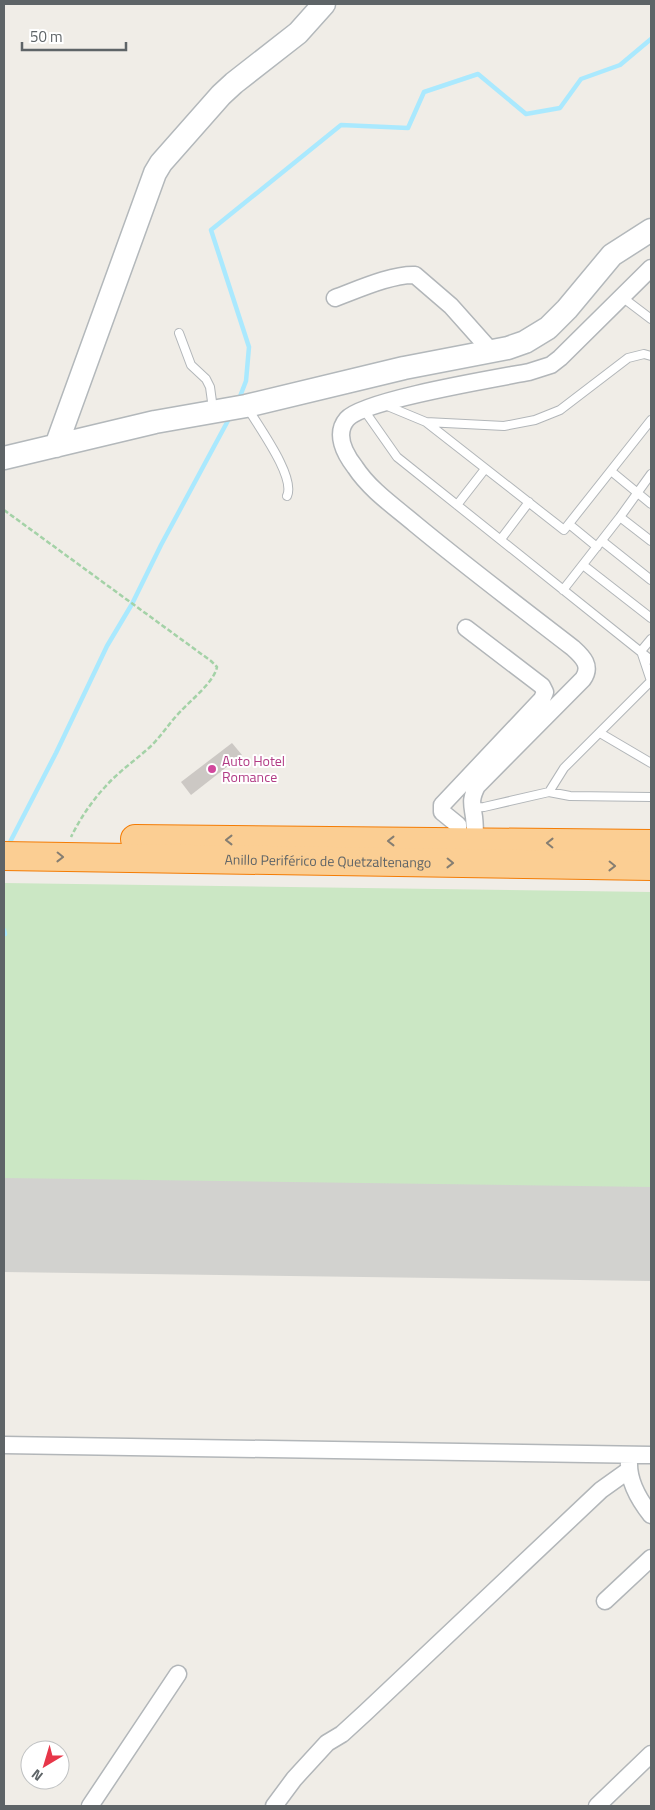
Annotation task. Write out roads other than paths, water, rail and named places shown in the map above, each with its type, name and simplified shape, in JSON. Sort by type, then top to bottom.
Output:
[{"type":"highway","name":"Anillo Periférico de Quetzaltenango","points":[[11,847],[70,838],[651,844]]},
{"type":"highway","name":"Anillo Periférico de Quetzaltenango","points":[[11,847],[651,866]]},
{"type":"street","points":[[56,446],[148,187],[161,163],[221,95],[298,33],[324,4]]},
{"type":"street","points":[[4,458],[155,422],[246,406],[404,368],[492,352],[525,342],[548,328],[567,309],[612,255],[651,230]]},
{"type":"street","points":[[466,842],[474,816],[471,808],[473,794],[483,779],[582,679],[587,669],[586,662],[573,648],[414,523],[370,485],[344,451],[340,438],[342,426],[353,414],[381,404],[529,372],[551,364],[570,350],[651,268]]},
{"type":"street","points":[[335,298],[377,282],[415,275],[451,306],[492,352]]},
{"type":"street","points":[[466,628],[542,686],[545,692],[542,699],[442,805],[442,812],[458,824],[466,842]]},
{"type":"street","points":[[4,1445],[629,1462],[651,1455]]},
{"type":"street","points":[[629,1462],[631,1481],[639,1498],[651,1515]]},
{"type":"street","points":[[274,1806],[294,1779],[327,1743],[342,1734],[354,1723],[629,1462]]},
{"type":"street","points":[[605,1601],[651,1558]]},
{"type":"street","points":[[90,1806],[178,1674]]},
{"type":"street","points":[[597,1806],[651,1754]]},
{"type":"lane","points":[[622,297],[651,319]]},
{"type":"lane","points":[[179,333],[191,365],[206,379],[210,387],[217,411]]},
{"type":"lane","points":[[426,422],[504,426],[535,420],[560,410],[628,358],[644,354],[651,356]]},
{"type":"lane","points":[[381,404],[426,422],[564,530],[651,421]]},
{"type":"lane","points":[[246,406],[282,466],[289,487],[287,496]]},
{"type":"lane","points":[[364,410],[397,457],[651,660]]},
{"type":"lane","points":[[457,505],[486,469]]},
{"type":"lane","points":[[611,471],[651,504]]},
{"type":"lane","points":[[563,590],[600,544],[651,474]]},
{"type":"lane","points":[[501,539],[529,502]]},
{"type":"lane","points":[[620,517],[651,541]]},
{"type":"lane","points":[[569,524],[651,580]]},
{"type":"lane","points":[[584,564],[651,618]]},
{"type":"lane","points":[[641,651],[651,639]]},
{"type":"lane","points":[[549,792],[564,768],[651,681],[641,651]]},
{"type":"lane","points":[[600,733],[651,762]]},
{"type":"lane","points":[[471,808],[484,807],[549,792],[570,796],[651,797]]},
{"type":"waterway","points":[[239,399],[246,381],[249,347],[211,230],[341,125],[408,128],[424,92],[478,74],[526,114],[560,108],[581,79],[620,65],[651,39]]},
{"type":"waterway","points":[[8,846],[56,753],[107,646],[132,604],[161,545],[231,415]]},
{"type":"waterway","points":[[4,930],[5,934]]},
{"type":"place","name":"Auto Hotel Romance","points":[[212,769]]}]
